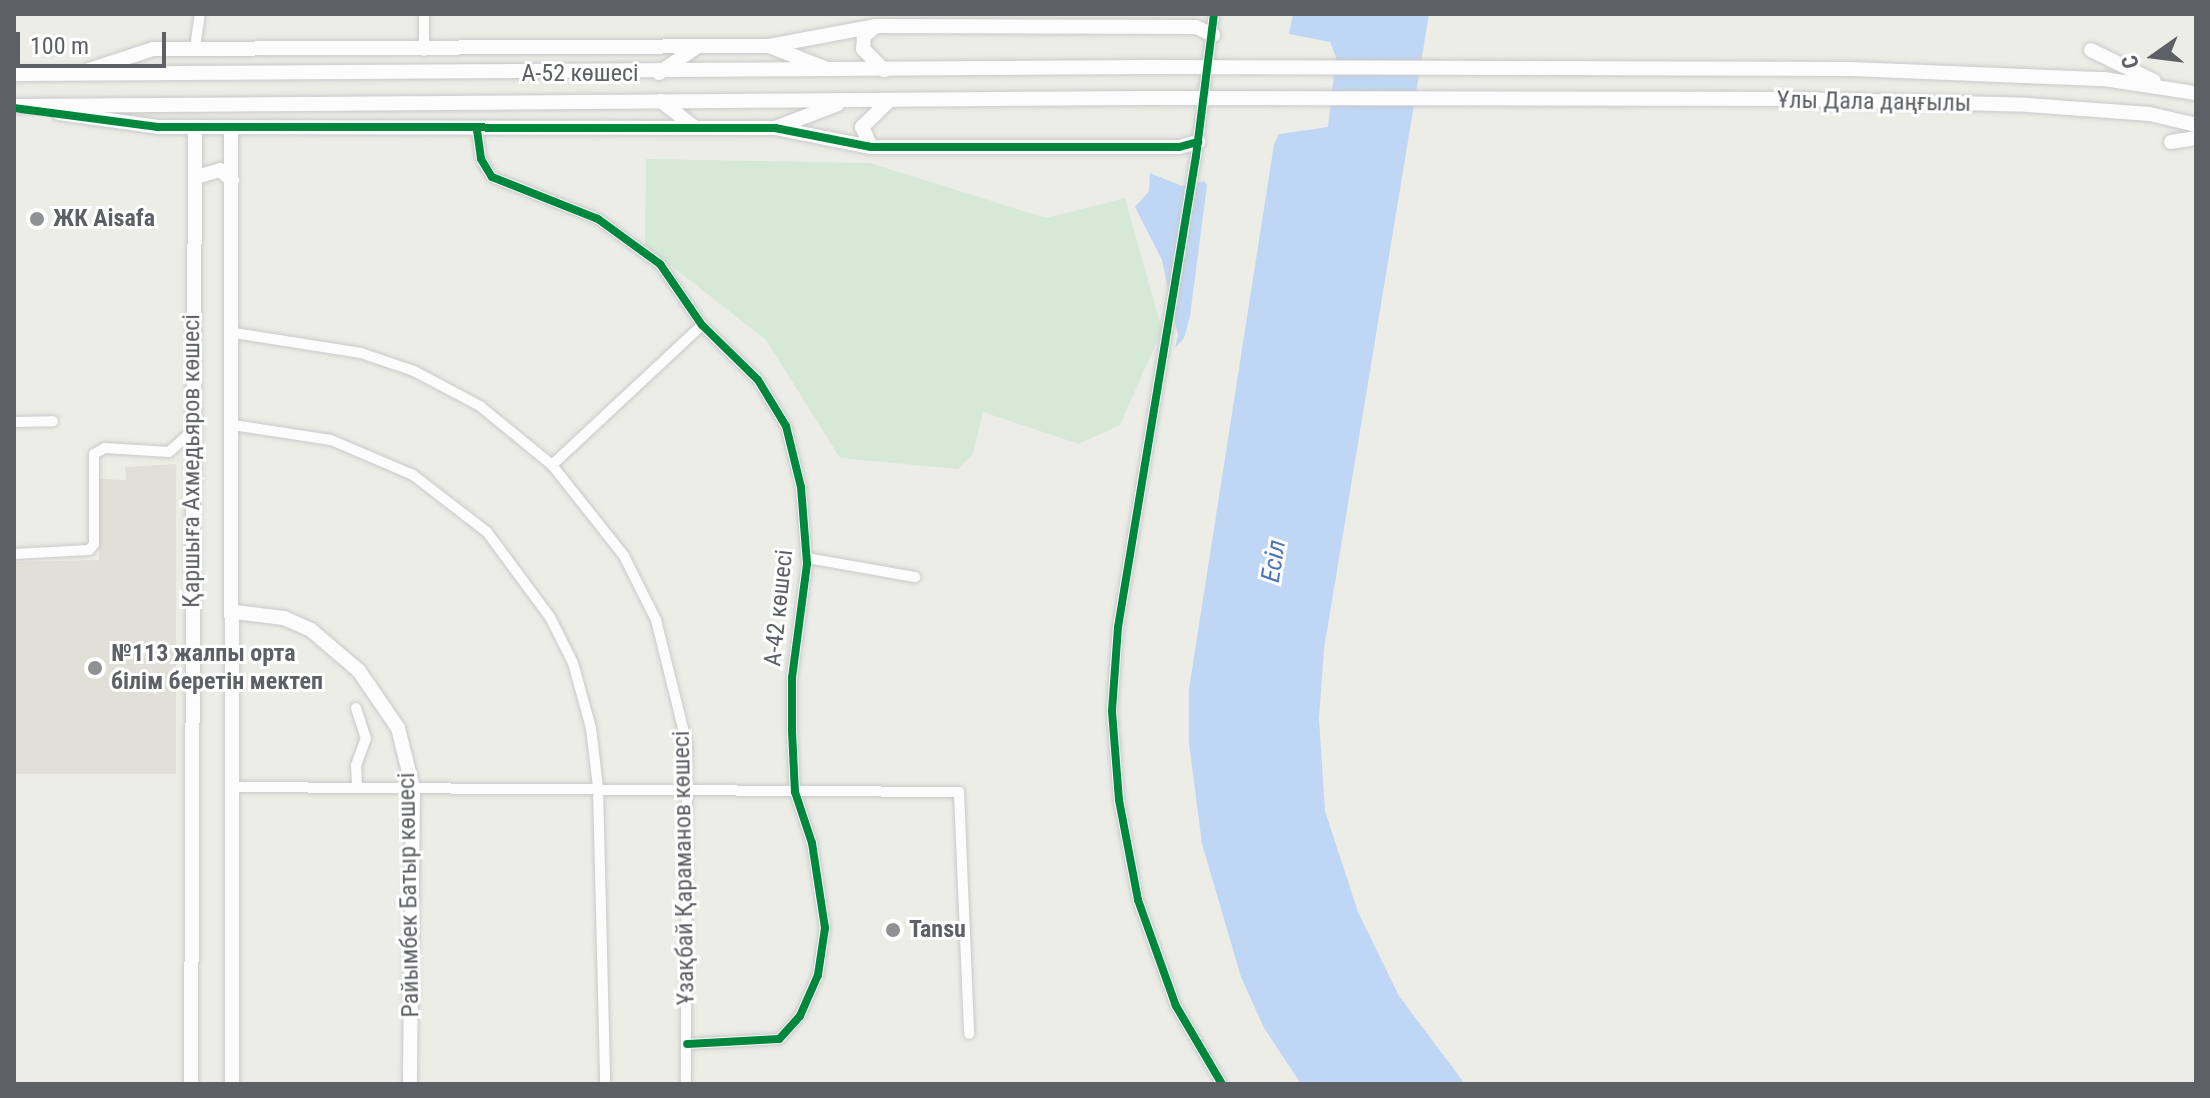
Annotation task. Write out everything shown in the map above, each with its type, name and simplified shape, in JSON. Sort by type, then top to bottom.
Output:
[{"type":"street","points":[[424,14],[424,51]]},
{"type":"street","points":[[1058,14],[1071,27]]},
{"type":"street","points":[[1214,14],[1198,142],[1146,430],[1118,627],[1112,711],[1119,800],[1138,900],[1176,1006],[1222,1084]]},
{"type":"street","points":[[195,48],[198,16]]},
{"type":"street","points":[[876,26],[864,36],[863,49],[884,70]]},
{"type":"street","points":[[76,74],[153,49],[424,51],[769,46],[876,26],[1196,27],[1213,35]]},
{"type":"street","points":[[658,74],[698,46]]},
{"type":"street","points":[[769,46],[835,72]]},
{"type":"street","points":[[2091,50],[2161,85]]},
{"type":"street","name":"А-52 көшесі","points":[[14,74],[658,74],[1147,67]]},
{"type":"street","name":"Ұлы Дала даңғылы","points":[[1147,67],[1851,69],[2161,85],[2196,93]]},
{"type":"street","name":"Ұлы Дала даңғылы","points":[[1144,98],[1551,97],[2028,105],[2150,114],[2196,125]]},
{"type":"street","name":"А-52 көшесі","points":[[14,107],[1144,98]]},
{"type":"street","points":[[871,147],[862,127],[889,100]]},
{"type":"street","points":[[661,101],[694,127]]},
{"type":"street","points":[[775,128],[847,101]]},
{"type":"street","points":[[14,107],[195,127],[231,128],[775,128],[847,146],[871,147],[1179,147],[1198,142]]},
{"type":"street","name":"Қаршыға Ахмедьяров көшесі","points":[[191,1084],[191,432],[195,127]]},
{"type":"street","name":"Қаршыға Ахмедьяров көшесі","points":[[231,128],[235,612],[232,1084]]},
{"type":"street","name":"А-42 көшесі","points":[[477,130],[481,159],[492,177],[598,219],[660,264],[702,325],[758,380],[786,426],[801,487],[807,558],[792,678],[795,792],[812,843],[825,928],[818,975],[800,1016],[779,1039],[687,1044]]},
{"type":"street","points":[[2171,142],[2196,138]]},
{"type":"street","points":[[196,177],[220,170],[232,180]]},
{"type":"street","points":[[552,465],[702,325]]},
{"type":"street","name":"Ұзақбай Қараманов көшесі","points":[[234,333],[311,343],[414,371],[480,406],[552,465],[624,556],[656,620],[687,744],[686,1084]]},
{"type":"street","points":[[14,422],[53,421]]},
{"type":"street","points":[[233,425],[276,427],[371,453],[413,475],[487,532],[519,569],[573,663],[591,728],[598,788],[605,1084]]},
{"type":"street","points":[[14,554],[89,550],[94,544],[94,454],[105,448],[169,452],[191,432]]},
{"type":"street","points":[[807,558],[915,577]]},
{"type":"street","name":"Райымбек Батыр көшесі","points":[[235,612],[284,618],[340,651],[387,707],[407,753],[413,788],[410,1084]]},
{"type":"street","points":[[356,708],[366,738],[356,765],[357,787]]},
{"type":"street","points":[[235,787],[959,792],[969,1034]]},
{"type":"shaded area","name":"№113 жалпы орта білім беретін мектеп","points":[[176,464],[176,774],[14,774],[14,562],[99,560],[99,479],[126,480],[125,467]]},
{"type":"green space","points":[[646,159],[870,163],[1046,218],[1125,198],[1162,330],[1120,425],[1079,444],[983,412],[973,454],[958,469],[840,458],[766,340],[645,245]]},
{"type":"water","name":"Есіл","points":[[1293,14],[1429,14],[1324,649],[1319,718],[1325,811],[1358,912],[1399,996],[1465,1084],[1301,1084],[1264,1028],[1241,977],[1202,844],[1189,743],[1189,689],[1274,144],[1279,134],[1328,127],[1336,57],[1330,42],[1289,34]]},
{"type":"water","points":[[1150,173],[1182,186],[1204,181],[1207,185],[1190,316],[1184,338],[1175,348],[1178,336],[1162,260],[1135,207],[1149,191]]},
{"type":"cycle path","points":[[1214,14],[1196,156],[1118,627],[1112,711],[1119,800],[1138,900],[1176,1006],[1222,1084]]},
{"type":"cycle path","points":[[14,108],[158,127],[775,128],[871,147],[1179,147],[1198,142]]},
{"type":"cycle path","points":[[477,130],[481,159],[492,177],[598,219],[660,264],[702,325],[758,380],[786,426],[801,487],[807,564],[792,678],[792,731],[795,792],[812,843],[825,928],[818,975],[800,1016],[779,1039],[687,1044]]},
{"type":"place","name":"ЖК Aisafa","points":[[37,219]]},
{"type":"place","name":"№113 жалпы орта білім беретін мектеп","points":[[95,668]]},
{"type":"place","name":"Tansu","points":[[893,930]]}]
